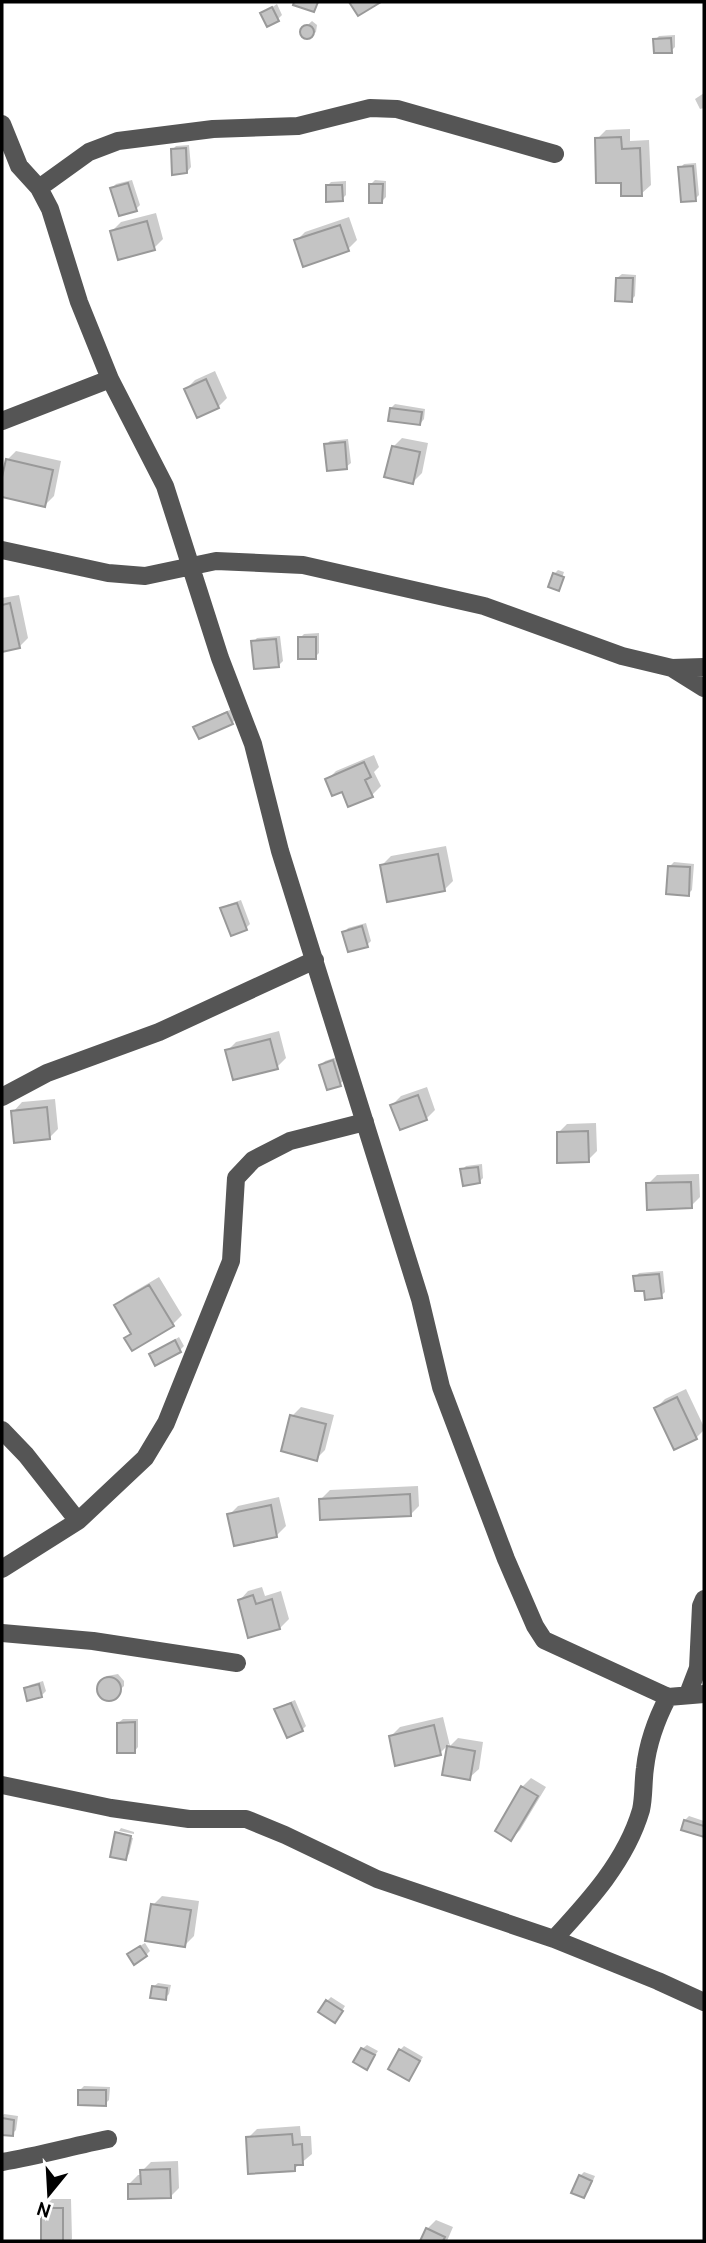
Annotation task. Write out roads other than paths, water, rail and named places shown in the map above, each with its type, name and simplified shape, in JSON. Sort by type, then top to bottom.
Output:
[{"type":"street","points":[[39,188],[89,152],[118,141],[213,130],[298,126],[370,108],[397,109],[555,154]]},
{"type":"street","points":[[2,124],[19,166],[39,188],[50,209],[79,302],[110,379],[165,486],[220,658],[253,744],[280,851],[420,1299],[440,1387],[506,1559],[535,1626],[544,1640],[668,1697],[696,1694],[701,1606],[704,1599]]},
{"type":"street","points":[[2,421],[110,379]]},
{"type":"street","points":[[2,550],[73,567],[145,576],[216,561],[303,565],[484,606],[622,656],[672,668],[704,667]]},
{"type":"street","points":[[672,668],[704,688]]},
{"type":"street","points":[[2,1097],[47,1073],[159,1032],[315,960]]},
{"type":"street","points":[[2,1569],[78,1521],[145,1458],[166,1423],[231,1261],[236,1178],[253,1160],[290,1141],[365,1122]]},
{"type":"street","points":[[2,1430],[26,1455],[78,1521]]},
{"type":"street","points":[[2,1633],[93,1641],[237,1663]]},
{"type":"street","points":[[554,1939],[590,1900],[615,1865],[632,1834],[641,1808],[645,1765],[654,1724],[668,1697]]},
{"type":"street","points":[[2,1785],[111,1808],[176,1817],[246,1819],[377,1879],[554,1939],[704,2002]]},
{"type":"street","points":[[2,2162],[41,2156],[108,2139]]}]
